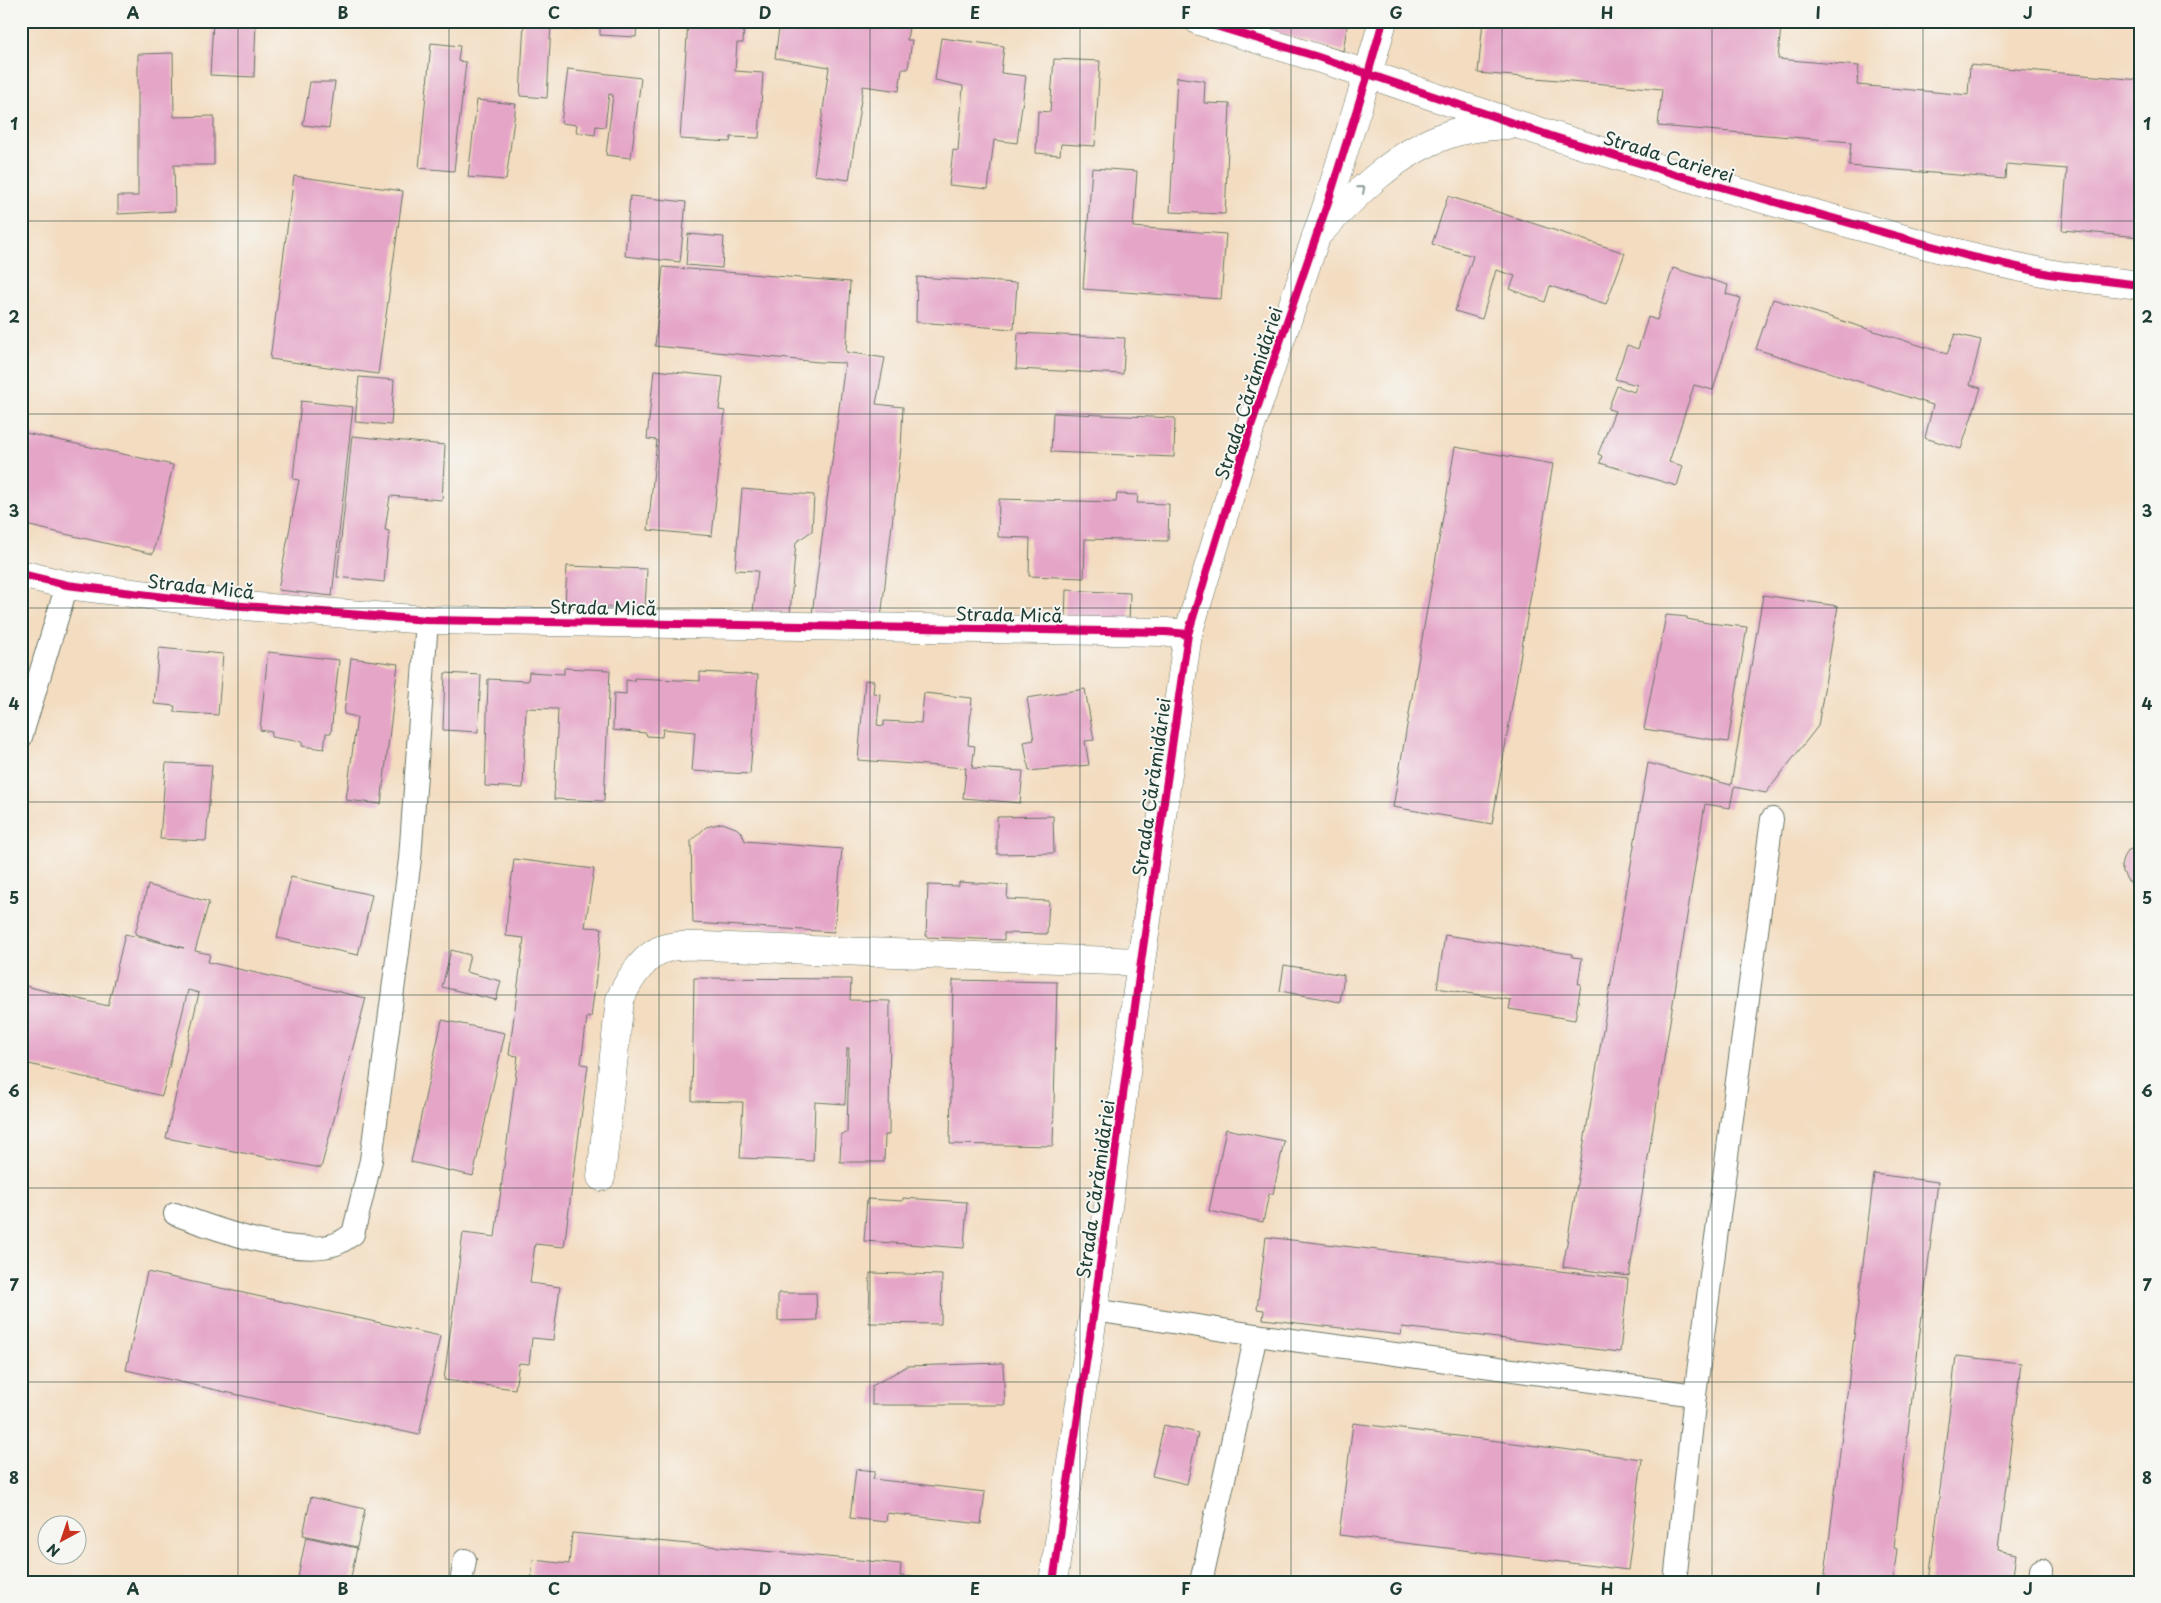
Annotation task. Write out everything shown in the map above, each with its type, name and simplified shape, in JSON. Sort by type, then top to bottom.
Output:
[{"type":"street","name":"Strada Carierei","points":[[1199,21],[1368,74],[1514,124],[1678,175],[1968,256],[2049,274],[2140,285]]},
{"type":"street","name":"Strada Cărămidăriei","points":[[1053,1582],[1094,1310],[1188,634],[1251,426],[1316,236],[1383,21]]},
{"type":"street","points":[[1316,236],[1361,189],[1414,149],[1450,134],[1484,126],[1514,124]]},
{"type":"street","name":"Strada Mică","points":[[21,574],[67,585],[230,605],[427,620],[699,623],[1166,632],[1188,634]]},
{"type":"street","points":[[601,1177],[620,999],[626,986],[650,956],[669,947],[703,946],[1141,962]]},
{"type":"lane","points":[[21,737],[67,585]]},
{"type":"lane","points":[[175,1214],[211,1227],[268,1243],[316,1248],[337,1243],[353,1234],[371,1160],[410,859],[427,620]]},
{"type":"lane","points":[[1675,1582],[1696,1395],[1772,819]]},
{"type":"lane","points":[[1094,1310],[1256,1335],[1696,1395]]},
{"type":"lane","points":[[1201,1582],[1256,1335]]},
{"type":"building","points":[[213,21],[256,21],[254,77],[210,75]]},
{"type":"building","points":[[356,21],[428,21],[428,25],[356,23]]},
{"type":"building","points":[[524,21],[637,21],[636,37],[600,35],[600,27],[551,25],[547,98],[520,96]]},
{"type":"building","points":[[688,21],[744,21],[743,43],[737,43],[735,71],[763,73],[759,138],[731,137],[730,142],[680,139]]},
{"type":"building","points":[[780,21],[869,21],[909,27],[907,40],[912,40],[908,69],[902,69],[899,91],[863,86],[849,180],[814,175],[829,67],[775,58]]},
{"type":"building","points":[[1255,21],[1348,21],[1343,51],[1262,29],[1260,28],[1262,24]]},
{"type":"building","points":[[1483,21],[1738,21],[1781,25],[1778,59],[1859,66],[1857,85],[1968,95],[1970,65],[2140,80],[2140,237],[2062,230],[2067,169],[2006,164],[2005,179],[1849,166],[1851,142],[1658,126],[1662,89],[1478,73]]},
{"type":"building","points":[[941,38],[1004,46],[1001,73],[1026,76],[1017,143],[994,140],[988,189],[949,185],[953,150],[958,151],[963,86],[935,80]]},
{"type":"building","points":[[431,43],[460,46],[458,61],[466,62],[454,171],[419,168]]},
{"type":"building","points":[[173,53],[174,117],[214,116],[214,165],[174,165],[175,211],[118,214],[118,196],[138,196],[138,54]]},
{"type":"building","points":[[1054,59],[1100,61],[1095,146],[1061,144],[1060,155],[1036,153],[1038,111],[1050,112]]},
{"type":"building","points":[[568,69],[641,78],[631,158],[606,155],[613,95],[609,94],[605,127],[596,126],[595,135],[576,132],[577,125],[561,123]]},
{"type":"building","points":[[1177,77],[1205,81],[1204,103],[1230,104],[1225,214],[1170,212]]},
{"type":"building","points":[[310,82],[335,82],[329,128],[303,125]]},
{"type":"building","points":[[477,100],[516,104],[506,180],[468,177]]},
{"type":"building","points":[[1092,168],[1137,171],[1133,227],[1226,234],[1221,299],[1083,289]]},
{"type":"building","points":[[294,176],[403,191],[378,374],[270,359]]},
{"type":"building","points":[[630,196],[686,202],[680,262],[625,256]]},
{"type":"building","points":[[1448,196],[1625,253],[1606,304],[1550,286],[1545,302],[1510,289],[1515,276],[1496,270],[1482,319],[1455,311],[1473,256],[1432,244]]},
{"type":"building","points":[[688,234],[724,237],[722,268],[686,265]]},
{"type":"building","points":[[663,267],[850,282],[846,352],[885,358],[876,404],[903,407],[901,448],[881,618],[812,614],[845,363],[655,346]]},
{"type":"building","points":[[1673,268],[1728,285],[1726,294],[1741,298],[1713,390],[1694,385],[1669,462],[1683,466],[1677,486],[1600,463],[1602,456],[1598,454],[1615,411],[1608,409],[1617,386],[1634,392],[1637,385],[1615,379],[1627,345],[1638,349],[1648,317],[1657,320]]},
{"type":"building","points":[[917,277],[1017,283],[1014,329],[916,322]]},
{"type":"building","points":[[1773,299],[1947,354],[1955,334],[1981,340],[1970,385],[1981,388],[1961,449],[1925,438],[1933,405],[1756,349]]},
{"type":"building","points":[[1018,333],[1125,338],[1123,374],[1016,369]]},
{"type":"building","points":[[654,370],[723,377],[719,410],[725,411],[712,536],[648,530],[657,440],[647,439]]},
{"type":"building","points":[[359,377],[394,380],[391,425],[355,422]]},
{"type":"building","points":[[301,401],[353,407],[332,596],[278,590],[299,480],[293,479]]},
{"type":"building","points":[[1053,413],[1175,418],[1174,457],[1051,452]]},
{"type":"building","points":[[21,432],[173,465],[153,554],[21,524]]},
{"type":"building","points":[[352,436],[445,445],[442,500],[390,496],[385,530],[389,531],[384,582],[337,577]]},
{"type":"building","points":[[1455,447],[1553,464],[1492,824],[1393,807]]},
{"type":"building","points":[[742,489],[814,495],[812,531],[796,542],[790,613],[753,611],[758,571],[735,570]]},
{"type":"building","points":[[1117,494],[1138,495],[1137,503],[1169,504],[1168,541],[1085,539],[1084,578],[1029,576],[1030,538],[998,537],[999,499],[1116,502]]},
{"type":"building","points":[[567,566],[647,569],[645,608],[565,605]]},
{"type":"building","points":[[1066,590],[1130,593],[1129,622],[1065,620]]},
{"type":"building","points":[[1763,595],[1838,606],[1818,726],[1766,793],[1734,787],[1730,808],[1705,804],[1629,1276],[1563,1267],[1648,763],[1731,785]]},
{"type":"building","points":[[1666,615],[1687,617],[1687,619],[1708,623],[1747,627],[1728,742],[1644,729]]},
{"type":"building","points":[[159,648],[223,654],[218,715],[174,712],[175,706],[154,704]]},
{"type":"building","points":[[268,652],[339,660],[331,733],[326,733],[324,749],[302,746],[302,742],[271,737],[272,732],[260,730]]},
{"type":"building","points":[[351,658],[398,664],[381,804],[346,800],[357,717],[344,714]]},
{"type":"building","points":[[564,668],[610,670],[604,801],[554,799],[558,709],[526,708],[523,788],[485,786],[488,679],[528,681],[529,672],[564,674]]},
{"type":"building","points":[[700,672],[758,675],[750,774],[692,771],[695,732],[663,729],[662,737],[647,736],[646,733],[613,730],[614,693],[626,694],[626,680],[634,681],[634,678],[700,681]]},
{"type":"building","points":[[445,673],[481,675],[478,732],[443,730]]},
{"type":"building","points":[[865,680],[874,681],[873,693],[880,694],[877,725],[884,726],[884,721],[921,723],[924,693],[972,698],[968,745],[975,746],[972,768],[1023,771],[1020,803],[963,798],[966,768],[858,760]]},
{"type":"building","points":[[1085,689],[1094,740],[1085,741],[1089,765],[1029,771],[1024,742],[1034,740],[1027,698]]},
{"type":"building","points":[[166,763],[212,765],[206,841],[160,839]]},
{"type":"building","points":[[1053,816],[1054,853],[997,854],[997,817]]},
{"type":"building","points":[[722,823],[736,828],[742,833],[745,841],[842,849],[834,932],[693,923],[691,841],[706,827]]},
{"type":"building","points":[[2140,845],[2140,886],[2134,885],[2127,880],[2121,867],[2127,851]]},
{"type":"building","points":[[514,859],[594,869],[585,927],[602,928],[591,1018],[587,1017],[581,1064],[588,1065],[564,1247],[535,1244],[530,1283],[560,1287],[553,1340],[532,1338],[529,1364],[519,1363],[515,1389],[444,1380],[463,1233],[495,1237],[518,1056],[509,1055],[524,938],[506,936]]},
{"type":"building","points":[[291,877],[372,895],[358,955],[277,938]]},
{"type":"building","points":[[959,882],[1008,885],[1007,899],[1049,901],[1047,934],[1004,933],[1004,940],[926,937],[928,885],[959,886]]},
{"type":"building","points":[[148,885],[209,902],[195,951],[210,954],[208,962],[366,998],[321,1168],[166,1138],[199,993],[188,990],[162,1096],[21,1062],[21,985],[108,1006],[125,934],[184,948],[135,934]]},
{"type":"building","points":[[1445,935],[1572,954],[1572,957],[1582,958],[1578,984],[1581,984],[1575,1020],[1509,1009],[1511,1000],[1437,988]]},
{"type":"building","points":[[451,950],[470,955],[466,972],[501,981],[496,1000],[442,987]]},
{"type":"building","points":[[1284,965],[1344,975],[1340,1002],[1280,991]]},
{"type":"building","points":[[694,978],[851,979],[850,1000],[890,1001],[889,1135],[885,1135],[884,1162],[840,1162],[841,1134],[847,1133],[849,1048],[847,1048],[845,1104],[815,1102],[813,1161],[740,1158],[743,1102],[692,1101]]},
{"type":"building","points":[[953,980],[1057,982],[1053,1146],[950,1144]]},
{"type":"building","points":[[442,1020],[505,1033],[473,1176],[411,1162]]},
{"type":"building","points":[[1226,1129],[1284,1141],[1273,1194],[1269,1194],[1263,1222],[1209,1211]]},
{"type":"building","points":[[1874,1174],[1938,1182],[1894,1548],[1897,1549],[1893,1582],[1824,1582]]},
{"type":"building","points":[[903,1198],[967,1202],[964,1248],[864,1241],[867,1199],[903,1201]]},
{"type":"building","points":[[1266,1237],[1628,1279],[1620,1352],[1402,1327],[1401,1335],[1263,1319],[1264,1310],[1257,1309]]},
{"type":"building","points":[[147,1272],[440,1336],[419,1435],[126,1370]]},
{"type":"building","points":[[870,1273],[942,1275],[941,1324],[869,1323]]},
{"type":"building","points":[[778,1293],[816,1293],[817,1320],[778,1321]]},
{"type":"building","points":[[1956,1356],[2021,1363],[1998,1550],[2016,1554],[2012,1582],[1929,1582]]},
{"type":"building","points":[[1003,1363],[1005,1405],[872,1405],[872,1386],[907,1366]]},
{"type":"building","points":[[1353,1423],[1642,1459],[1628,1570],[1339,1535]]},
{"type":"building","points":[[1164,1425],[1198,1433],[1187,1484],[1152,1476]]},
{"type":"building","points":[[856,1469],[875,1471],[873,1479],[985,1492],[981,1524],[887,1513],[886,1522],[850,1518]]},
{"type":"building","points":[[311,1497],[365,1509],[357,1547],[303,1535]]},
{"type":"building","points":[[572,1533],[901,1564],[900,1576],[925,1578],[925,1582],[531,1582],[533,1560],[569,1564]]},
{"type":"building","points":[[306,1537],[357,1548],[350,1582],[297,1582]]},
{"type":"cycle path","points":[[1199,21],[1315,56],[1551,136],[1678,175],[1968,256],[2049,274],[2140,285]]},
{"type":"cycle path","points":[[1053,1582],[1094,1310],[1188,634],[1251,426],[1328,202],[1383,21]]},
{"type":"cycle path","points":[[21,574],[67,585],[230,605],[427,620],[1166,632],[1188,634]]}]
